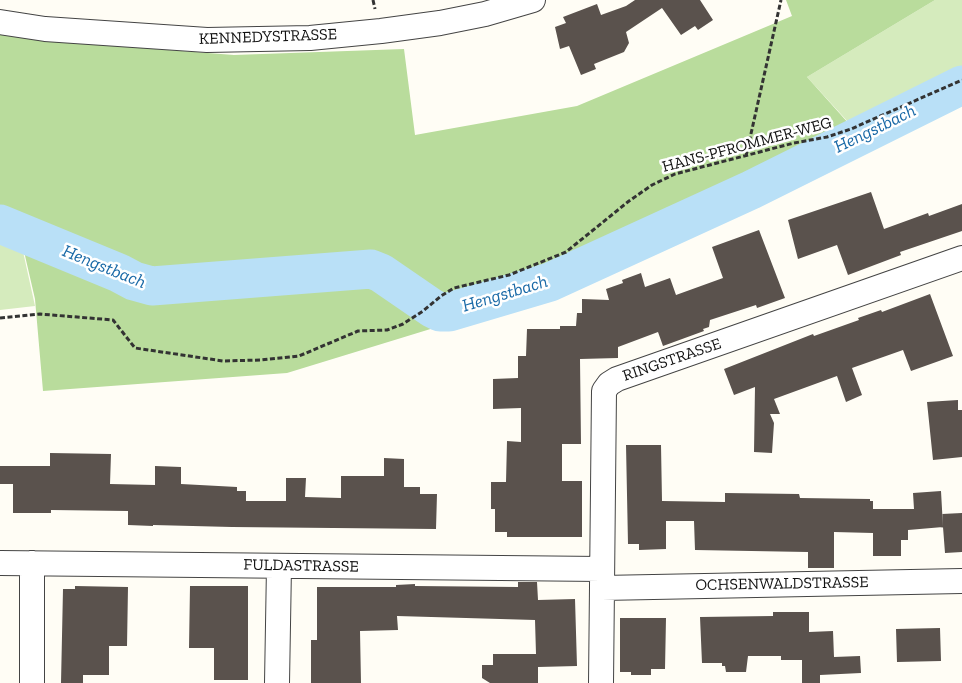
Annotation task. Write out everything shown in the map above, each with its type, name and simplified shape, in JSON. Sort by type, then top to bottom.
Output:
[{"type":"street","name":"KENNEDYSTRASSE","points":[[0,22],[45,29],[207,40],[310,38],[440,23],[485,14],[533,0]]},
{"type":"street","name":"RINGSTRASSE","points":[[601,683],[604,391],[609,384],[617,379],[962,258]]},
{"type":"street","name":"FULDASTRASSE","points":[[0,563],[278,566],[601,578]]},
{"type":"street","points":[[32,564],[32,683]]},
{"type":"street","points":[[277,683],[278,566]]},
{"type":"street","name":"OCHSENWALDSTRASSE","points":[[601,578],[962,581]]},
{"type":"path","points":[[746,156],[781,0]]},
{"type":"path","name":"HANS-PFROMMER-WEG","points":[[0,318],[40,314],[112,320],[135,348],[223,361],[299,356],[358,331],[387,330],[403,324],[454,288],[509,275],[566,252],[652,185],[675,174],[794,143],[827,137],[850,129],[962,80]]},
{"type":"green space","points":[[786,0],[935,0],[807,77],[867,144],[574,285],[287,373],[43,391],[35,299],[23,247],[0,241],[0,34],[51,41],[234,55],[404,49],[415,135],[577,106],[792,16]]},
{"type":"green space","points":[[935,0],[962,0],[962,70],[849,123],[807,77]]},
{"type":"green space","points":[[0,241],[22,247],[35,306],[0,310]]},
{"type":"building","points":[[635,0],[700,0],[713,20],[698,30],[695,26],[681,35],[662,8],[626,32],[629,43],[624,52],[594,64],[596,69],[581,75],[569,46],[560,49],[555,27],[566,23],[563,17],[597,4],[601,15],[626,6]]},
{"type":"building","points":[[871,192],[884,229],[928,213],[929,216],[962,204],[962,231],[900,252],[901,255],[848,275],[837,245],[798,259],[788,220]]},
{"type":"building","points":[[759,230],[785,298],[757,308],[756,305],[710,320],[709,327],[703,329],[704,331],[663,346],[658,332],[618,347],[618,358],[580,359],[581,444],[562,444],[562,481],[582,481],[582,537],[507,537],[507,532],[495,532],[495,509],[491,509],[491,482],[506,482],[507,441],[521,442],[521,408],[493,409],[493,379],[518,378],[518,356],[526,356],[527,329],[560,329],[560,326],[576,326],[577,313],[582,313],[582,299],[609,300],[606,289],[623,283],[622,280],[641,273],[645,287],[670,278],[676,295],[723,278],[712,247]]},
{"type":"building","points":[[930,294],[953,356],[911,371],[903,350],[852,368],[862,395],[846,402],[837,376],[774,399],[780,414],[770,414],[774,423],[772,453],[754,452],[755,387],[734,395],[724,369],[813,334],[814,336],[859,320],[858,318],[881,310],[882,312]]},
{"type":"building","points":[[958,400],[958,410],[962,410],[962,457],[933,460],[927,402]]},
{"type":"building","points":[[626,445],[661,445],[662,501],[725,502],[725,493],[799,494],[800,498],[870,499],[870,501],[873,501],[873,509],[914,509],[913,493],[941,491],[943,527],[908,530],[908,540],[901,540],[901,556],[873,556],[873,533],[834,532],[834,568],[808,568],[808,552],[695,550],[694,521],[666,521],[666,549],[639,550],[639,544],[628,544]]},
{"type":"building","points":[[50,453],[111,454],[110,484],[155,485],[155,466],[181,467],[181,484],[237,487],[237,491],[246,491],[246,501],[286,501],[286,478],[306,478],[305,497],[341,498],[341,476],[384,476],[384,458],[404,459],[404,487],[420,487],[420,494],[437,494],[436,529],[153,526],[128,525],[128,511],[51,510],[51,513],[13,513],[13,484],[0,484],[0,466],[50,466]]},
{"type":"building","points":[[962,513],[962,552],[945,553],[942,514]]},
{"type":"building","points":[[518,582],[537,582],[538,600],[575,599],[577,666],[538,667],[538,683],[490,683],[482,678],[482,665],[493,665],[493,654],[536,654],[535,620],[397,616],[398,630],[360,631],[361,683],[311,683],[311,640],[317,640],[317,587],[396,587],[396,585],[415,584],[415,586],[518,587]]},
{"type":"building","points":[[75,586],[128,587],[127,646],[109,646],[109,675],[83,675],[83,683],[61,683],[63,589],[75,589]]},
{"type":"building","points":[[190,586],[248,586],[248,680],[214,680],[214,648],[189,648]]},
{"type":"building","points":[[773,612],[809,612],[809,632],[833,631],[834,657],[860,656],[861,673],[820,675],[820,683],[802,683],[802,660],[781,660],[781,656],[748,656],[746,672],[726,672],[725,666],[722,666],[722,663],[702,663],[700,617],[773,616]]},
{"type":"building","points":[[620,618],[666,618],[665,669],[651,669],[651,675],[631,675],[631,672],[620,672]]},
{"type":"building","points":[[940,628],[941,661],[897,662],[896,629]]},
{"type":"waterway","name":"Hengstbach","points":[[0,224],[134,281],[152,286],[371,269],[381,273],[432,308],[440,312],[449,312],[550,282],[751,190],[962,85]]}]
